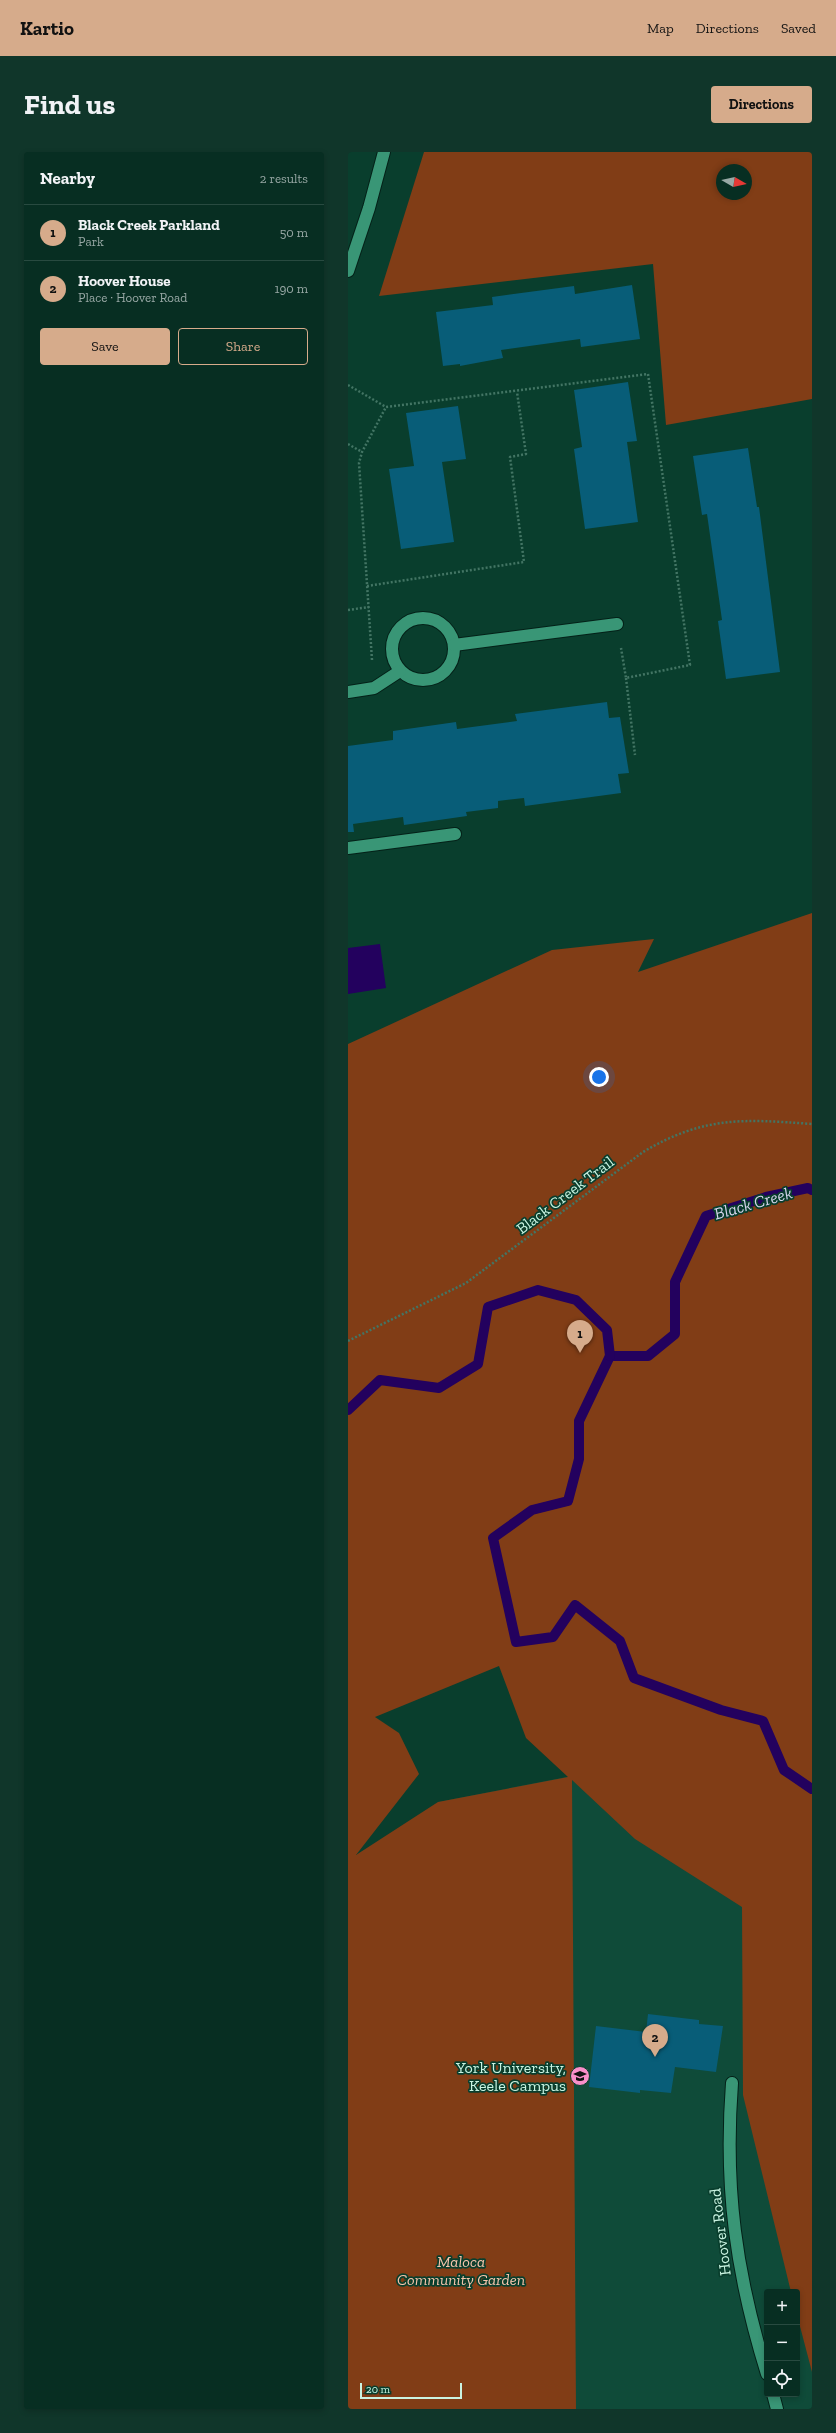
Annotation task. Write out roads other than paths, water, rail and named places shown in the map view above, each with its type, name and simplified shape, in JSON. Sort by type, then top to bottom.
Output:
[{"type":"street","points":[[348,271],[369,208],[384,152]]},
{"type":"street","points":[[424,617],[435,620],[451,634],[454,644],[454,654],[450,664],[437,677],[417,680],[400,671],[394,662],[391,652],[394,636],[404,623],[424,617]]},
{"type":"street","points":[[454,644],[618,624]]},
{"type":"street","points":[[348,692],[374,688],[400,671]]},
{"type":"street","points":[[348,848],[455,834]]},
{"type":"street","name":"Hoover Road","points":[[732,2083],[729,2159],[734,2234],[748,2309],[764,2364]]},
{"type":"street","points":[[774,2397],[777,2409]]},
{"type":"waterway","name":"Black Creek","points":[[610,1356],[648,1356],[675,1334],[675,1282],[706,1216],[766,1197],[808,1188],[812,1190]]},
{"type":"waterway","name":"Black Creek","points":[[348,1410],[380,1380],[439,1388],[478,1364],[488,1307],[538,1290],[576,1300],[607,1330],[610,1356]]},
{"type":"waterway","points":[[610,1356],[579,1421],[579,1459],[568,1501],[532,1510],[493,1538],[516,1642],[553,1637],[575,1605],[620,1641],[634,1678],[721,1710],[763,1721],[784,1770],[812,1789]]},
{"type":"place","name":"Black Creek Parkland","points":[[580,1353]]},
{"type":"place","name":"Hoover House","points":[[655,2057]]},
{"type":"place","name":"York University, Keele Campus","points":[[580,2076]]},
{"type":"park label","name":"Maloca Community Garden","points":[[461,2270]]}]
